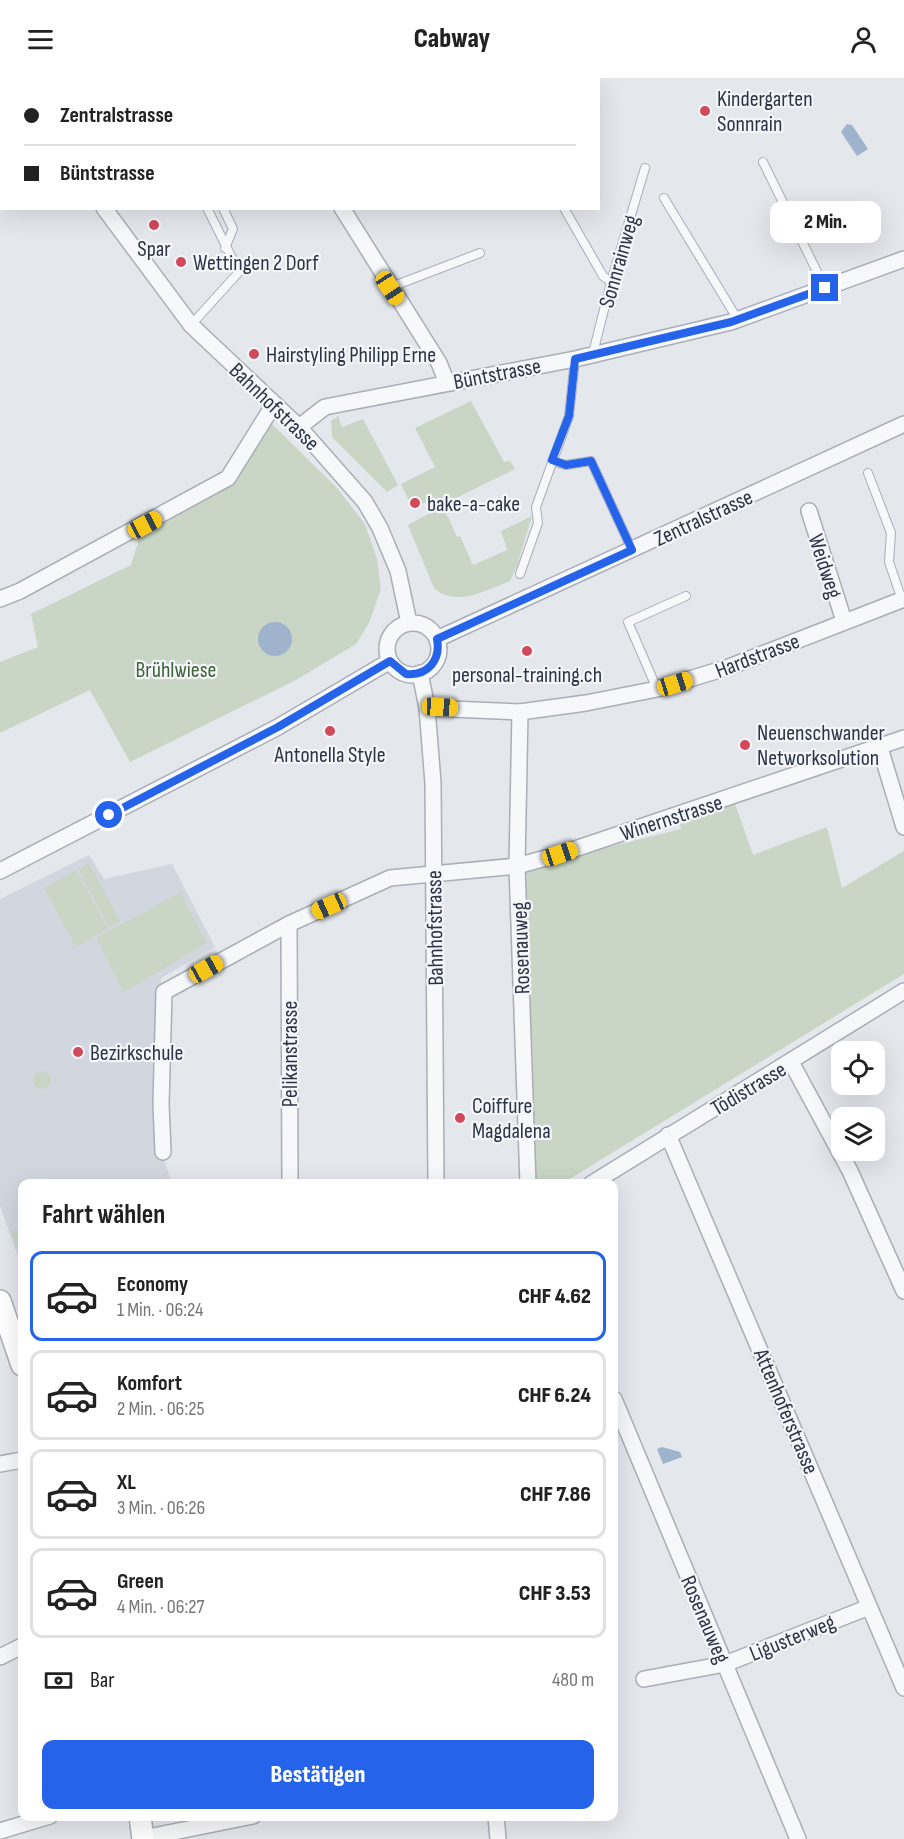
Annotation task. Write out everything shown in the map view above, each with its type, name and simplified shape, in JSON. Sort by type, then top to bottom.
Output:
[{"type":"street","name":"Bahnhofstrasse","points":[[105,210],[191,325],[299,427],[345,478],[380,528],[398,571],[409,623]]},
{"type":"street","points":[[343,210],[439,363],[447,383]]},
{"type":"street","name":"Büntstrasse","points":[[299,427],[325,407],[575,359],[738,320],[904,260]]},
{"type":"street","points":[[0,598],[20,591],[228,478],[274,404]]},
{"type":"street","name":"Zentralstrasse","points":[[437,639],[904,424]]},
{"type":"street","name":"Weidweg","points":[[809,511],[844,621]]},
{"type":"street","name":"Hardstrasse","points":[[428,708],[519,712],[586,703],[657,689],[729,668],[903,599]]},
{"type":"street","points":[[409,623],[423,625],[437,639],[439,648],[434,663],[420,673],[406,674],[390,661],[387,647],[391,634],[409,623]]},
{"type":"street","points":[[0,871],[278,727],[390,661]]},
{"type":"street","name":"Bahnhofstrasse","points":[[420,673],[428,708],[433,783],[436,1179]]},
{"type":"street","name":"Rosenauweg","points":[[519,712],[517,866],[528,1179]]},
{"type":"street","name":"Winernstrasse","points":[[163,1152],[161,1104],[164,992],[289,924],[390,878],[517,866],[880,748],[904,738]]},
{"type":"street","points":[[880,748],[904,827]]},
{"type":"street","name":"Pelikanstrasse","points":[[289,924],[290,1179]]},
{"type":"street","name":"Tödistrasse","points":[[599,1179],[904,991]]},
{"type":"street","points":[[791,1062],[850,1171],[902,1282]]},
{"type":"street","name":"Attenhoferstrasse","points":[[668,1135],[904,1688]]},
{"type":"street","points":[[0,1301],[18,1353]]},
{"type":"street","name":"Rosenauweg","points":[[618,1410],[798,1839]]},
{"type":"street","points":[[0,1464],[18,1461]]},
{"type":"street","name":"Ligusterweg","points":[[644,1679],[725,1664],[869,1607]]},
{"type":"street","points":[[0,1657],[18,1648]]},
{"type":"street","points":[[0,1831],[33,1821]]},
{"type":"street","points":[[141,1821],[143,1839],[229,1821]]},
{"type":"street","points":[[496,1821],[498,1839]]},
{"type":"lane","points":[[763,162],[825,288]]},
{"type":"lane","name":"Sonnrainweg","points":[[593,353],[611,282],[645,168]]},
{"type":"lane","points":[[664,198],[738,320]]},
{"type":"lane","points":[[191,325],[239,272],[208,210]]},
{"type":"lane","points":[[224,210],[233,229],[225,248]]},
{"type":"lane","points":[[565,210],[603,276],[611,282]]},
{"type":"lane","points":[[390,288],[480,253]]},
{"type":"lane","points":[[520,574],[538,523],[536,507],[569,416],[575,359]]},
{"type":"lane","points":[[552,460],[566,465],[591,461],[632,550]]},
{"type":"lane","points":[[868,473],[891,533],[889,562],[903,599]]},
{"type":"lane","points":[[657,689],[628,622],[686,596]]},
{"type":"shaded area","name":"Bezirkschule","points":[[89,855],[104,879],[172,864],[215,947],[161,978],[153,1127],[171,1179],[18,1179],[18,1257],[0,1206],[0,899]]},
{"type":"green space","points":[[471,401],[504,462],[510,461],[515,469],[440,506],[435,497],[413,509],[401,484],[435,467],[415,428]]},
{"type":"green space","points":[[338,416],[342,427],[363,419],[398,485],[387,492],[332,437],[331,421]]},
{"type":"green space","name":"Brühlwiese","points":[[271,423],[337,488],[365,524],[377,559],[381,588],[369,623],[356,644],[296,680],[130,762],[90,690],[0,733],[0,662],[38,647],[31,614],[131,565],[140,536],[236,478]]},
{"type":"green space","points":[[443,506],[473,565],[507,550],[501,531],[532,516],[517,566],[510,581],[462,597],[452,597],[434,588],[408,525]]},
{"type":"green space","points":[[734,801],[753,855],[827,827],[842,888],[904,851],[904,974],[570,1179],[536,1179],[532,1046],[521,869],[681,829],[679,822]]},
{"type":"green space","points":[[89,863],[120,921],[109,927],[78,869]]},
{"type":"green space","points":[[76,870],[108,929],[76,947],[44,888]]},
{"type":"green space","points":[[180,893],[207,943],[123,992],[96,938]]},
{"type":"green space","points":[[42,1071],[48,1074],[51,1080],[48,1086],[42,1089],[36,1086],[33,1080],[36,1074]]},
{"type":"green space","points":[[18,1231],[18,1249],[12,1233]]},
{"type":"water","points":[[847,124],[852,125],[868,149],[857,156],[841,132]]},
{"type":"water","points":[[275,622],[287,627],[292,639],[287,651],[275,656],[263,651],[258,639],[263,627]]},
{"type":"water","points":[[662,1447],[680,1452],[682,1457],[663,1464],[657,1449]]},
{"type":"place","name":"Kindergarten Sonnrain","points":[[705,111]]},
{"type":"place","name":"Spar","points":[[154,225]]},
{"type":"place","name":"Wettingen 2 Dorf","points":[[181,262]]},
{"type":"place","name":"Hairstyling Philipp Erne","points":[[254,354]]},
{"type":"place","name":"bake-a-cake","points":[[415,503]]},
{"type":"place","name":"personal-training.ch","points":[[527,651]]},
{"type":"place","name":"Antonella Style","points":[[330,731]]},
{"type":"place","name":"Neuenschwander Networksolution","points":[[745,745]]},
{"type":"place","name":"Bezirkschule","points":[[78,1052]]},
{"type":"place","name":"Coiffure Magdalena","points":[[460,1118]]},
{"type":"route","points":[[109,815],[278,727],[390,661],[394,667],[406,674],[420,673],[428,669],[437,656],[439,648],[437,639],[632,550],[591,461],[566,465],[552,460],[569,416],[574,388],[575,359],[731,322],[825,288]]}]
